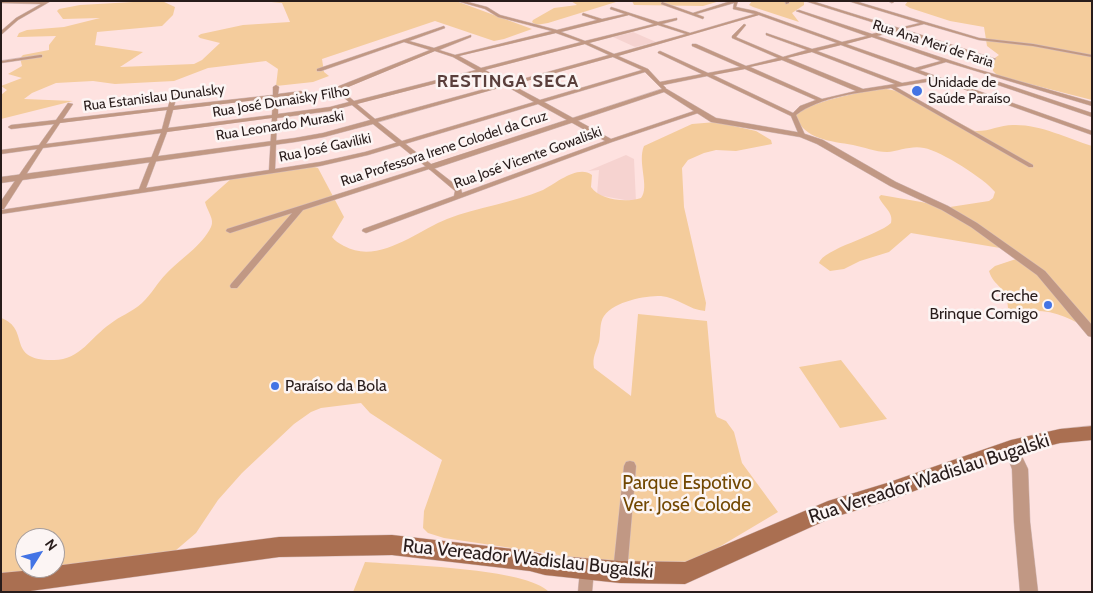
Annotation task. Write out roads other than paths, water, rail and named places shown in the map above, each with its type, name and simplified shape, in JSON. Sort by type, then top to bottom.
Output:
[{"type":"main road","name":"Rua Vereador Wadislau Bugalski","points":[[1,584],[279,547],[392,545],[587,569],[620,572],[685,573],[828,510],[922,481],[1011,448],[1060,436],[1092,433]]},
{"type":"street","points":[[459,1],[486,8],[498,16],[515,22],[555,31],[615,55],[646,70],[662,87],[714,120],[802,135],[820,142],[871,172],[974,224],[1041,273],[1092,333]]},
{"type":"street","points":[[807,1],[994,59]]},
{"type":"street","points":[[850,1],[856,5],[864,5],[966,36],[988,41],[1034,45],[1092,56]]},
{"type":"street","points":[[856,5],[868,1]]},
{"type":"street","points":[[1,2],[47,2]]},
{"type":"street","points":[[1,34],[17,19],[47,2]]},
{"type":"street","points":[[662,2],[704,18]]},
{"type":"street","points":[[693,14],[736,2]]},
{"type":"street","points":[[736,2],[734,8],[759,14],[1092,133]]},
{"type":"street","points":[[611,8],[689,34]]},
{"type":"street","points":[[830,12],[846,9]]},
{"type":"street","name":"Rua Ana Meri de Faria","points":[[798,11],[946,60],[1092,104]]},
{"type":"street","points":[[584,14],[601,21]]},
{"type":"street","points":[[455,56],[629,14]]},
{"type":"street","name":"Rua Leonardo Muraski","points":[[1,180],[324,136],[759,14]]},
{"type":"street","points":[[813,16],[821,14]]},
{"type":"street","name":"Rua José Dunaisky Filho","points":[[1,152],[274,117],[351,104],[676,19]]},
{"type":"street","points":[[662,87],[874,37],[924,23]]},
{"type":"street","points":[[744,25],[734,37],[862,91]]},
{"type":"street","points":[[319,70],[444,27]]},
{"type":"street","points":[[768,34],[903,85]]},
{"type":"street","points":[[457,198],[459,190],[351,104],[338,90],[469,36]]},
{"type":"street","points":[[404,41],[455,56],[610,140]]},
{"type":"street","points":[[694,45],[823,100]]},
{"type":"street","points":[[573,46],[599,48]]},
{"type":"street","points":[[660,52],[793,115],[802,135]]},
{"type":"street","points":[[1,62],[40,56]]},
{"type":"street","points":[[916,69],[946,60]]},
{"type":"street","name":"Rua José Gaviliki","points":[[1,212],[320,164],[401,143],[646,70]]},
{"type":"street","points":[[793,115],[796,110],[823,100],[862,91],[939,78]]},
{"type":"street","points":[[997,83],[1092,115]]},
{"type":"street","points":[[272,171],[276,87]]},
{"type":"street","name":"Rua Professora Irene Colodel da Cruz","points":[[230,231],[572,120],[662,87]]},
{"type":"street","points":[[893,87],[1031,166]]},
{"type":"street","name":"Rua Estanislau Dunalsky","points":[[11,127],[300,92]]},
{"type":"street","points":[[142,190],[152,159],[164,132],[175,93]]},
{"type":"street","points":[[1,207],[60,122],[70,104]]},
{"type":"street","name":"Rua José Vicente Gowaliski","points":[[366,231],[610,140],[698,111]]},
{"type":"street","points":[[234,286],[301,208]]},
{"type":"street","points":[[1011,448],[1020,469],[1022,522],[1029,592]]},
{"type":"street","points":[[620,572],[630,466]]},
{"type":"street","points":[[586,592],[587,569]]},
{"type":"place","name":"Unidade de Saúde Paraíso","points":[[917,91]]},
{"type":"place","name":"Creche Brinque Comigo","points":[[1048,305]]},
{"type":"place","name":"Paraíso da Bola","points":[[275,386]]},
{"type":"district","name":"RESTINGA SECA","points":[[508,82]]},
{"type":"park label","name":"Parque Espotivo Ver. José Colode","points":[[687,494]]}]
